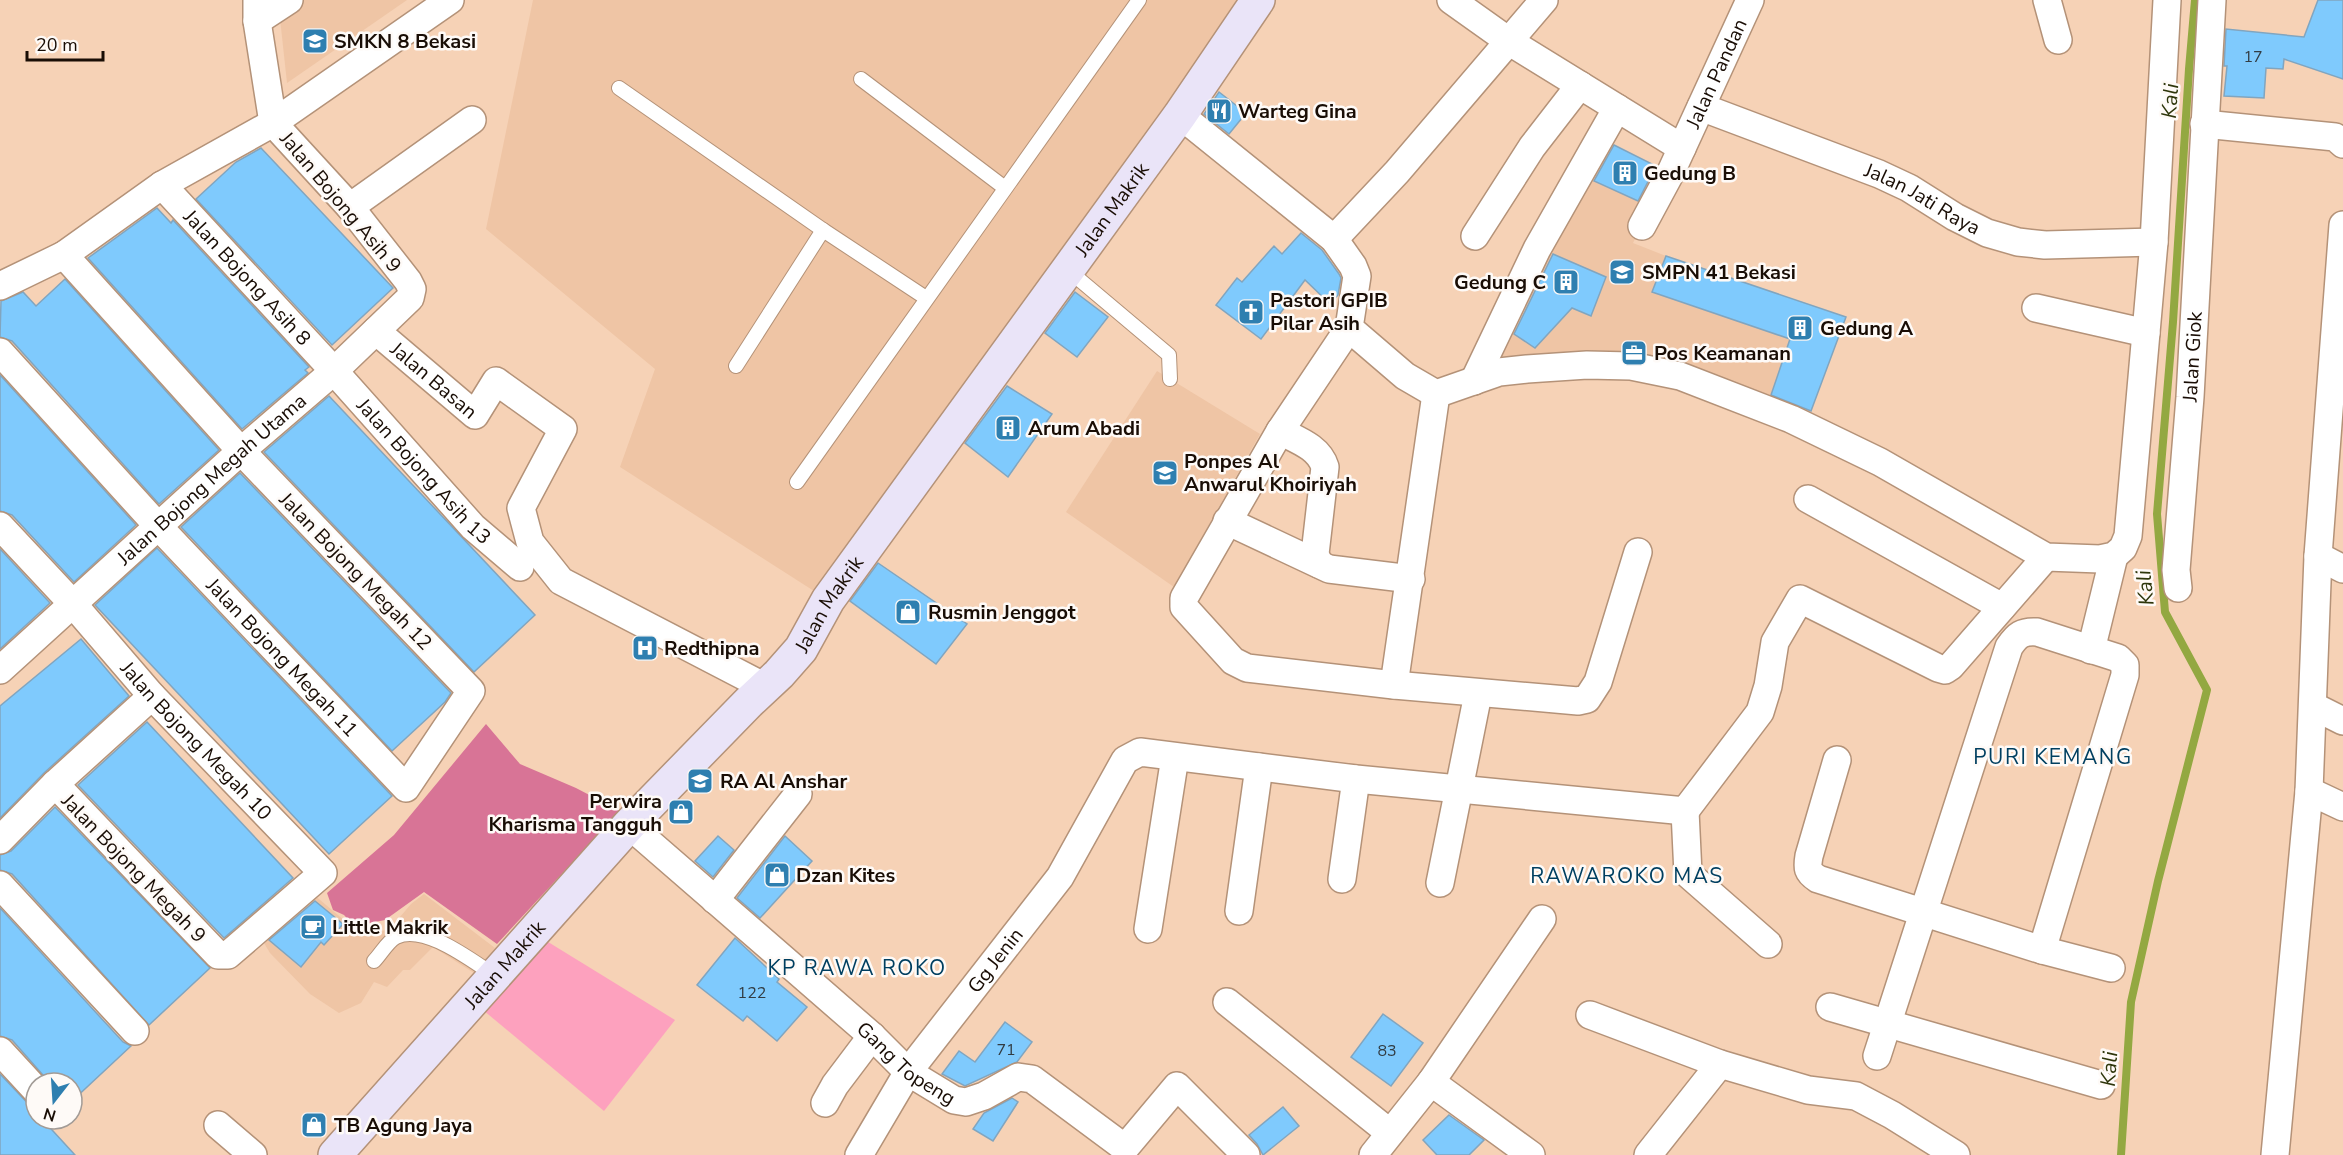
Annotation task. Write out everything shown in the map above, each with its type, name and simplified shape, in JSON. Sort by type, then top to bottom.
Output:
[{"type":"street","points":[[273,123],[257,10],[289,0]]},
{"type":"street","points":[[0,286],[64,255],[162,186],[273,123],[450,0]]},
{"type":"street","name":"Jalan Makrik","points":[[335,1155],[629,825],[801,649],[828,600],[1180,115],[1258,0]]},
{"type":"street","points":[[1451,0],[1510,42],[1682,148]]},
{"type":"street","points":[[1334,239],[1390,180],[1544,0]]},
{"type":"street","name":"Jalan Pandan","points":[[1642,226],[1670,174],[1750,0]]},
{"type":"street","points":[[2047,0],[2058,40]]},
{"type":"street","points":[[1348,328],[1405,376],[1436,394],[1509,371],[1587,365],[1631,366],[1680,376],[1791,419],[1880,462],[2046,557],[2100,560],[2114,556],[2123,549],[2128,536],[2154,242],[2167,0]]},
{"type":"street","name":"Jalan Giok","points":[[2178,588],[2176,570],[2190,397],[2212,0]]},
{"type":"street","points":[[1474,236],[1532,147],[1580,85]]},
{"type":"street","name":"Jalan Jati Raya","points":[[1701,107],[1879,174],[1909,188],[1955,217],[1986,233],[2018,242],[2045,245],[2154,242]]},
{"type":"street","points":[[1474,381],[1537,249],[1617,108]]},
{"type":"street","points":[[1180,115],[1334,239],[1353,266],[1357,276],[1348,328],[1280,431],[1184,598],[1184,607],[1233,661],[1247,668],[1394,685],[1478,694],[1578,701],[1587,699],[1598,682],[1638,552]]},
{"type":"street","points":[[350,207],[472,120]]},
{"type":"street","name":"Jalan Bojong Asih 9","points":[[273,123],[350,207],[408,281]]},
{"type":"street","points":[[2205,124],[2335,137],[2343,144]]},
{"type":"street","name":"Jalan Bojong Asih 8","points":[[162,186],[334,371]]},
{"type":"street","points":[[2275,1155],[2309,791],[2318,556],[2343,225]]},
{"type":"street","name":"Jalan Bojong Megah 12","points":[[64,255],[241,451],[471,690],[406,788]]},
{"type":"street","name":"Jalan Bojong Megah Utama","points":[[0,670],[376,331],[410,298],[412,289],[408,281]]},
{"type":"street","points":[[2036,308],[2146,333]]},
{"type":"street","name":"Jalan Basan","points":[[376,331],[475,415],[496,381],[563,429],[521,508],[530,542],[561,581],[765,687]]},
{"type":"street","name":"Jalan Bojong Megah 11","points":[[0,352],[158,526],[406,788]]},
{"type":"street","name":"Jalan Bojong Asih 13","points":[[334,371],[473,527],[520,567]]},
{"type":"street","points":[[1394,685],[1436,394]]},
{"type":"street","points":[[1280,431],[1314,449],[1322,456],[1325,467],[1315,554],[1319,564]]},
{"type":"street","points":[[1808,499],[2002,607]]},
{"type":"street","points":[[1227,521],[1329,569],[1411,579]]},
{"type":"street","name":"Jalan Bojong Megah 10","points":[[0,526],[152,696],[323,873],[228,955],[219,955],[214,952]]},
{"type":"street","points":[[2091,650],[2114,556]]},
{"type":"street","points":[[2318,556],[2343,569]]},
{"type":"street","points":[[1768,944],[1688,874],[1685,811],[1760,712],[1768,686],[1775,642],[1800,599],[1945,670],[1951,666],[2046,557]]},
{"type":"street","points":[[1877,1056],[2009,646],[2016,636],[2024,631],[2037,632],[2118,658],[2125,665],[2126,675],[2042,950]]},
{"type":"street","points":[[1440,883],[1478,694]]},
{"type":"street","points":[[0,840],[55,784],[152,696]]},
{"type":"street","points":[[2313,706],[2343,721]]},
{"type":"street","name":"Gg Jenin","points":[[859,1155],[908,1072],[1060,877],[1125,760],[1140,752],[1175,757]]},
{"type":"street","points":[[1148,929],[1175,757],[1356,779],[1685,811]]},
{"type":"street","points":[[1837,760],[1809,856],[1807,867],[1810,874],[1818,879],[2042,950],[2111,968]]},
{"type":"street","points":[[1239,911],[1259,767]]},
{"type":"street","points":[[1342,879],[1356,779]]},
{"type":"street","name":"Jalan Bojong Megah 9","points":[[55,784],[214,952]]},
{"type":"street","points":[[2309,791],[2343,807]]},
{"type":"street","points":[[715,900],[798,794]]},
{"type":"street","name":"Gang Topeng","points":[[629,825],[872,1036],[908,1072],[954,1100],[966,1102],[984,1096],[1018,1077],[1032,1079],[1125,1148],[1177,1086],[1246,1155]]},
{"type":"street","points":[[0,885],[135,1031]]},
{"type":"street","points":[[1373,1155],[1431,1082],[1542,919]]},
{"type":"street","points":[[1227,1002],[1390,1133]]},
{"type":"street","points":[[1830,1007],[2100,1085]]},
{"type":"street","points":[[1590,1015],[1720,1064],[1808,1090],[1856,1096],[1892,1115],[1956,1155]]},
{"type":"street","points":[[825,1103],[835,1085],[872,1036]]},
{"type":"street","points":[[0,1051],[24,1077]]},
{"type":"street","points":[[1648,1155],[1720,1064]]},
{"type":"street","points":[[1431,1082],[1531,1155]]},
{"type":"street","points":[[218,1125],[253,1155]]},
{"type":"lane","points":[[797,482],[1139,0]]},
{"type":"lane","points":[[861,79],[1005,188]]},
{"type":"lane","points":[[619,88],[823,230],[926,298]]},
{"type":"lane","points":[[736,366],[823,230]]},
{"type":"lane","points":[[1068,270],[1169,355],[1170,379]]},
{"type":"lane","points":[[374,962],[396,937],[421,934],[450,947],[494,975]]},
{"type":"shaded area","name":"SMKN 8 Bekasi","points":[[278,0],[407,0],[287,83]]},
{"type":"shaded area","points":[[533,0],[1240,0],[828,600],[620,467],[655,369],[486,229]]},
{"type":"shaded area","name":"SMPN 41 Bekasi","points":[[1603,140],[1668,171],[1633,243],[1846,317],[1808,417],[1658,360],[1486,366]]},
{"type":"shaded area","name":"Ponpes Al Anwarul Khoiriyah","points":[[1157,371],[1260,434],[1174,587],[1066,512]]},
{"type":"shaded area","points":[[486,724],[520,764],[576,788],[620,811],[497,944],[424,892],[385,920],[354,926],[344,915],[333,910],[327,893],[394,835]]},
{"type":"shaded area","name":"Little Makrik","points":[[307,889],[345,921],[362,932],[375,936],[394,924],[411,904],[424,894],[495,948],[474,973],[433,947],[410,970],[403,970],[387,987],[374,982],[361,1003],[339,1013],[310,994],[270,953],[258,933]]},
{"type":"shaded area","points":[[540,937],[675,1020],[604,1111],[477,1005]]},
{"type":"building","points":[[2318,0],[2343,0],[2343,79],[2284,59],[2283,69],[2266,68],[2264,98],[2224,96],[2227,66],[2224,66],[2226,29],[2304,37]]},
{"type":"building","name":"Warteg Gina","points":[[1219,92],[1246,113],[1229,134],[1204,114]]},
{"type":"building","name":"Gedung B","points":[[1614,145],[1656,166],[1638,201],[1594,181]]},
{"type":"building","points":[[261,148],[393,288],[332,345],[196,199],[236,162]]},
{"type":"building","points":[[157,208],[171,223],[173,220],[309,367],[305,370],[308,373],[242,429],[88,258]]},
{"type":"building","points":[[1301,233],[1322,250],[1339,274],[1341,278],[1338,295],[1330,304],[1305,280],[1261,339],[1216,305],[1237,278],[1242,282],[1274,246],[1282,254]]},
{"type":"building","points":[[1553,254],[1606,277],[1591,316],[1572,308],[1535,348],[1514,334]]},
{"type":"building","name":"Gedung A","points":[[1666,256],[1846,317],[1811,411],[1771,395],[1790,339],[1652,292]]},
{"type":"building","points":[[65,279],[219,450],[159,504],[12,341],[0,337],[1,301],[23,292],[36,306]]},
{"type":"building","points":[[1075,292],[1108,317],[1077,357],[1045,333]]},
{"type":"building","points":[[0,375],[136,525],[74,582],[12,515],[0,511]]},
{"type":"building","name":"Arum Abadi","points":[[1007,386],[1052,414],[1008,477],[965,443]]},
{"type":"building","points":[[329,396],[535,615],[474,672],[264,452]]},
{"type":"building","points":[[240,473],[451,693],[445,702],[392,751],[181,527]]},
{"type":"building","points":[[157,548],[392,796],[329,854],[95,605]]},
{"type":"building","points":[[0,549],[50,603],[0,649]]},
{"type":"building","name":"Rusmin Jenggot","points":[[878,563],[967,624],[936,664],[850,601]]},
{"type":"building","points":[[81,639],[129,696],[44,773],[0,818],[0,706]]},
{"type":"building","points":[[147,722],[293,878],[224,938],[78,785]]},
{"type":"building","points":[[55,807],[210,968],[149,1025],[12,874],[0,870],[0,855],[11,851]]},
{"type":"building","points":[[718,836],[734,850],[713,877],[695,861]]},
{"type":"building","points":[[785,836],[812,861],[760,918],[737,898]]},
{"type":"building","points":[[315,901],[343,924],[324,945],[321,942],[301,967],[269,940]]},
{"type":"building","points":[[0,908],[123,1042],[131,1046],[84,1090],[84,1071],[39,1071],[12,1040],[0,1036]]},
{"type":"building","points":[[735,938],[779,979],[777,982],[807,1007],[777,1041],[747,1016],[743,1021],[697,985]]},
{"type":"building","points":[[1383,1014],[1423,1043],[1391,1086],[1351,1057]]},
{"type":"building","points":[[1005,1022],[1032,1042],[1017,1062],[965,1086],[942,1074],[959,1051],[975,1062]]},
{"type":"building","points":[[0,1074],[24,1099],[24,1131],[53,1131],[75,1155],[0,1155]]},
{"type":"building","points":[[1012,1098],[1018,1102],[993,1141],[973,1129],[984,1113]]},
{"type":"building","points":[[1283,1107],[1299,1126],[1263,1155],[1249,1135]]},
{"type":"building","points":[[1449,1115],[1484,1140],[1469,1155],[1437,1155],[1423,1140]]},
{"type":"waterway","name":"Kali","points":[[2121,1155],[2131,1002],[2158,881],[2207,690],[2165,612],[2157,514],[2173,322],[2195,0]]},
{"type":"place","name":"SMKN 8 Bekasi","points":[[315,41]]},
{"type":"place","name":"Warteg Gina","points":[[1219,111]]},
{"type":"place","name":"Gedung B","points":[[1625,173]]},
{"type":"place","name":"SMPN 41 Bekasi","points":[[1622,272]]},
{"type":"place","name":"Gedung C","points":[[1566,282]]},
{"type":"place","name":"Pastori GPIB Pilar Asih","points":[[1251,312]]},
{"type":"place","name":"Gedung A","points":[[1800,328]]},
{"type":"place","name":"Pos Keamanan","points":[[1634,353]]},
{"type":"place","name":"Arum Abadi","points":[[1008,428]]},
{"type":"place","name":"Ponpes Al Anwarul Khoiriyah","points":[[1165,473]]},
{"type":"place","name":"Rusmin Jenggot","points":[[908,612]]},
{"type":"place","name":"Redthipna","points":[[645,648]]},
{"type":"place","name":"RA Al Anshar","points":[[700,781]]},
{"type":"place","name":"Perwira Kharisma Tangguh","points":[[681,812]]},
{"type":"place","name":"Dzan Kites","points":[[777,875]]},
{"type":"place","name":"Little Makrik","points":[[313,927]]},
{"type":"place","name":"TB Agung Jaya","points":[[314,1125]]},
{"type":"district","name":"PURI KEMANG","points":[[2053,757]]},
{"type":"district","name":"RAWAROKO MAS","points":[[1627,876]]},
{"type":"district","name":"KP RAWA ROKO","points":[[857,968]]}]
